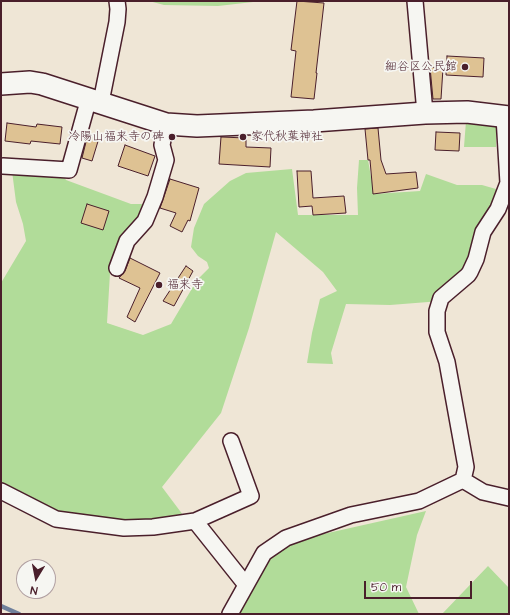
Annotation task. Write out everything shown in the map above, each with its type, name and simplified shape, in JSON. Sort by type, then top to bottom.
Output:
[{"type":"street","points":[[3,166],[69,170],[95,100],[117,22],[117,1]]},
{"type":"street","points":[[415,1],[425,113]]},
{"type":"street","points":[[1,84],[30,82],[42,84],[166,124],[230,126],[314,122],[425,113],[468,112],[506,117],[508,183],[498,209],[483,232],[476,259],[470,272],[441,298],[437,311],[437,332],[447,362],[466,467],[463,480]]},
{"type":"street","points":[[117,268],[127,241],[145,221],[155,197],[166,160],[162,145],[166,124]]},
{"type":"street","points":[[1,491],[56,519],[124,528],[153,527],[195,521],[251,496],[231,441]]},
{"type":"street","points":[[463,480],[483,492],[509,498]]},
{"type":"street","points":[[230,614],[264,552],[286,538],[351,515],[419,501],[463,480]]},
{"type":"street","points":[[195,521],[246,584]]},
{"type":"green space","points":[[149,1],[262,1],[218,6],[164,5]]},
{"type":"green space","points":[[466,121],[496,122],[496,147],[464,147]]},
{"type":"green space","points":[[359,160],[368,160],[374,194],[420,191],[426,174],[457,185],[482,185],[503,191],[470,272],[441,301],[390,305],[346,304],[331,353],[333,364],[307,363],[320,299],[337,291],[323,272],[276,232],[249,328],[221,413],[162,487],[186,519],[108,526],[56,519],[1,488],[1,283],[26,241],[23,224],[16,202],[12,171],[62,174],[66,180],[131,204],[145,204],[142,218],[124,241],[110,273],[107,323],[143,335],[171,324],[197,280],[209,268],[207,262],[198,256],[191,247],[194,228],[204,204],[230,181],[246,173],[292,169],[298,215],[358,215],[357,188]]},
{"type":"green space","points":[[426,511],[417,535],[406,587],[419,614],[230,614],[271,548],[319,535]]},
{"type":"green space","points":[[488,566],[509,588],[509,614],[442,614]]},
{"type":"building","points":[[297,1],[324,3],[314,99],[291,97],[296,51],[291,50]]},
{"type":"building","name":"細谷区公民館","points":[[447,56],[484,58],[483,77],[446,75]]},
{"type":"building","points":[[430,67],[443,68],[441,99],[433,99]]},
{"type":"building","points":[[7,123],[36,127],[37,124],[62,127],[60,144],[31,141],[30,144],[5,141]]},
{"type":"building","points":[[378,128],[381,160],[386,174],[416,172],[418,188],[373,194],[365,129]]},
{"type":"building","points":[[436,132],[460,133],[459,151],[435,150]]},
{"type":"building","points":[[88,134],[99,138],[92,161],[82,158]]},
{"type":"building","points":[[221,137],[246,138],[246,147],[271,148],[270,167],[219,164]]},
{"type":"building","points":[[125,145],[155,156],[148,176],[118,166]]},
{"type":"building","points":[[297,171],[311,171],[313,198],[344,196],[346,213],[313,215],[312,206],[299,207]]},
{"type":"building","points":[[170,179],[199,188],[190,221],[188,220],[182,232],[170,226],[176,213],[160,208]]},
{"type":"building","points":[[87,204],[109,211],[103,230],[81,223]]},
{"type":"building","points":[[130,258],[160,273],[135,322],[127,317],[140,288],[119,278],[125,271]]},
{"type":"building","points":[[186,266],[193,271],[174,306],[163,301]]},
{"type":"waterway","points":[[1,606],[19,614]]},
{"type":"place","name":"細谷区公民館","points":[[465,67]]},
{"type":"place","name":"冷陽山福来寺の碑","points":[[172,137]]},
{"type":"place","name":"家代秋葉神社","points":[[243,137]]},
{"type":"place","name":"福来寺","points":[[159,285]]}]
